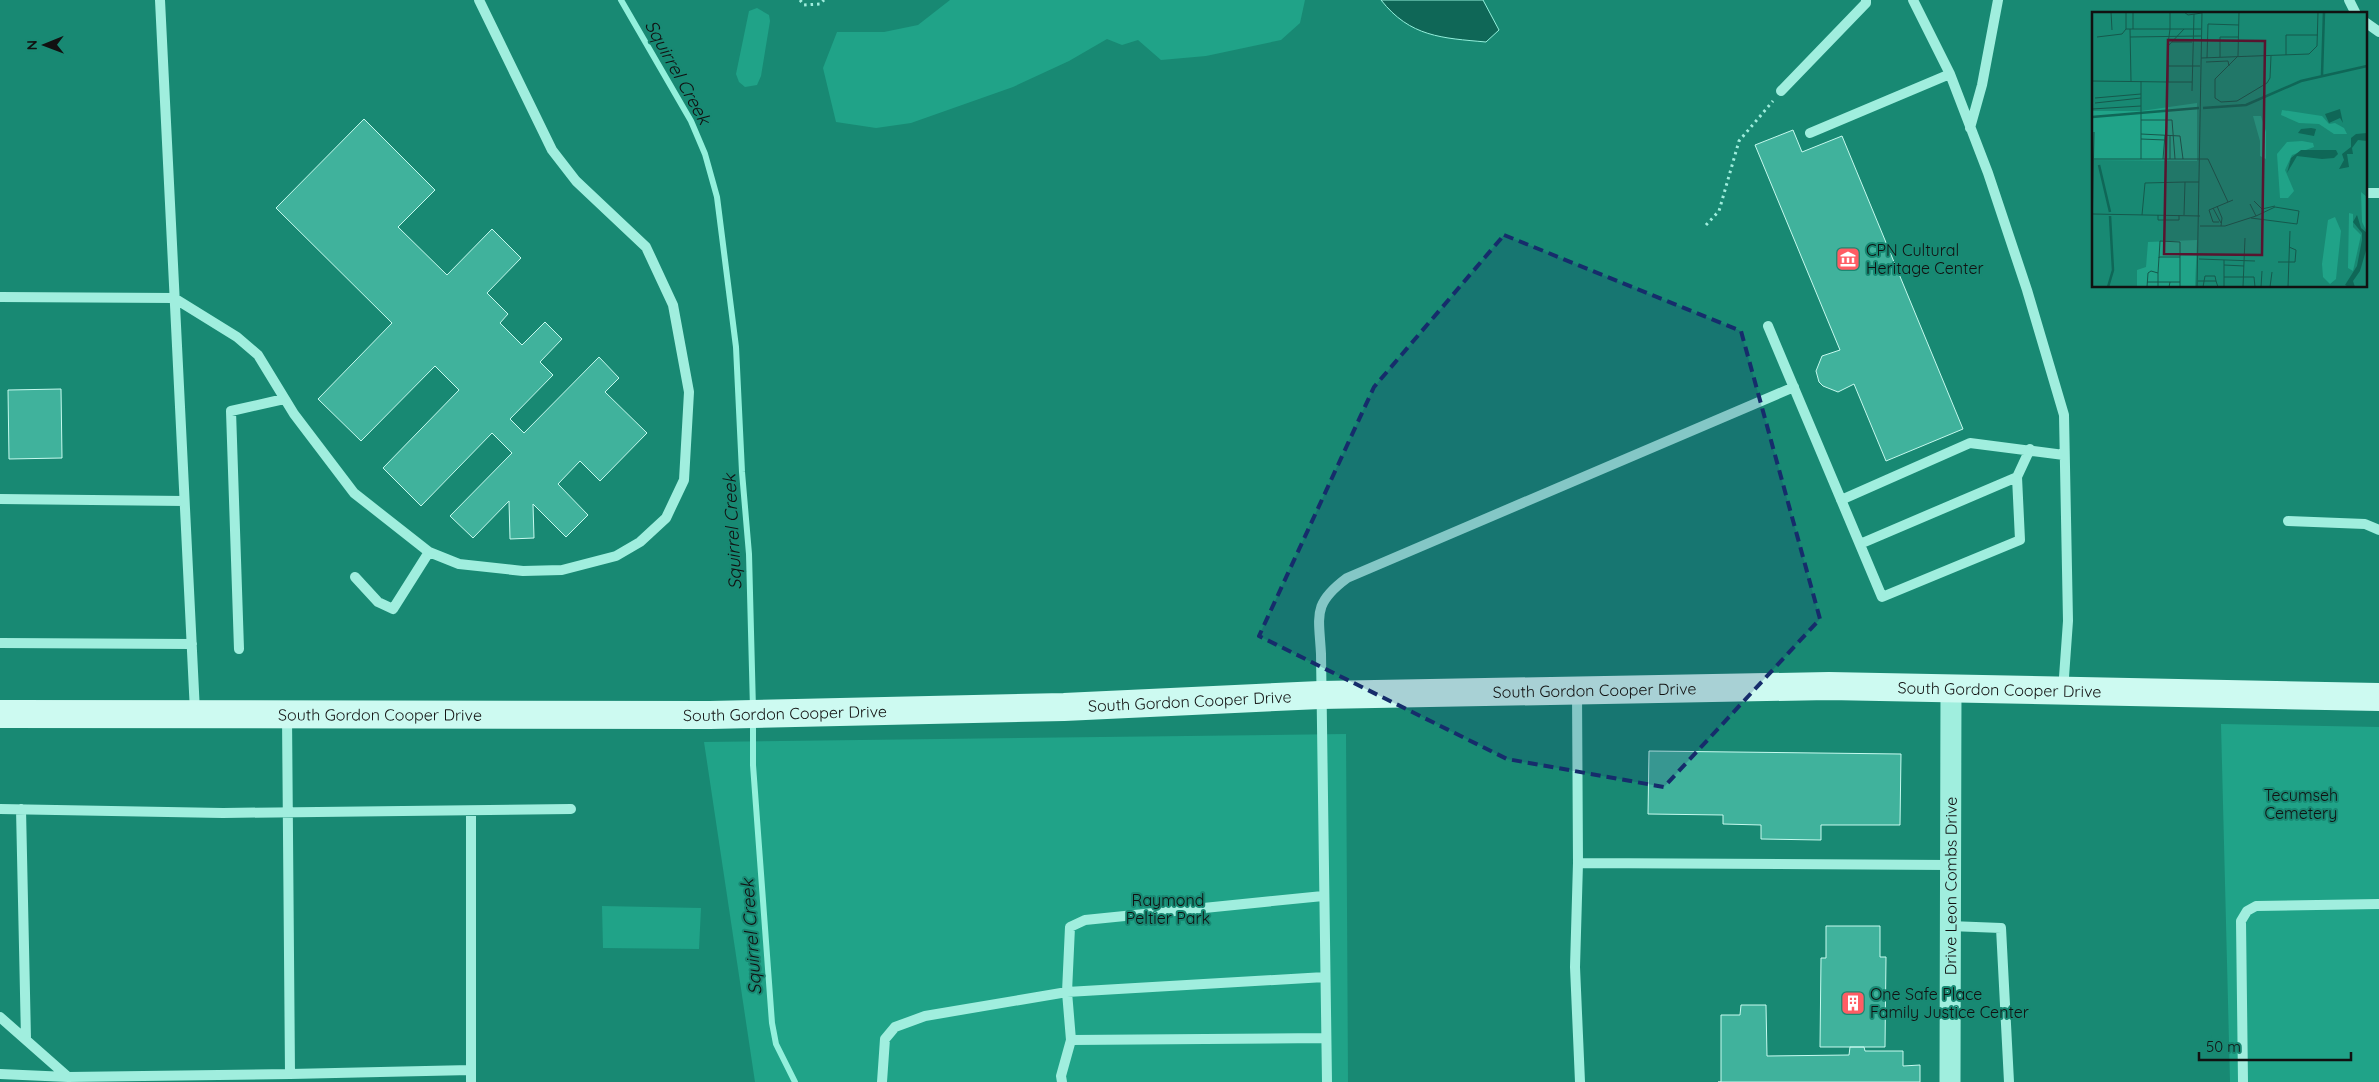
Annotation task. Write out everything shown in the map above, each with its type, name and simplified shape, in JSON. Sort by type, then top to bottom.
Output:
[{"type":"main road","name":"South Gordon Cooper Drive","points":[[0,714],[287,716],[777,714],[1064,707],[1320,695],[1829,686],[2379,698]]},
{"type":"street","name":"Drive Leon Combs Drive","points":[[1950,1082],[1951,688]]},
{"type":"lane","points":[[160,0],[195,716]]},
{"type":"lane","points":[[0,297],[174,298],[237,337],[258,355],[284,399],[354,493],[430,552],[458,564],[523,571],[562,570],[616,556],[640,542],[666,518],[684,480],[689,392],[673,305],[646,247],[576,181],[552,150],[479,0]]},
{"type":"lane","points":[[1781,91],[1866,3],[1866,0]]},
{"type":"lane","points":[[1913,0],[1950,74],[1970,128],[2027,290],[2064,415],[2068,621],[2064,677],[2066,691]]},
{"type":"lane","points":[[1970,128],[1982,85],[1998,0]]},
{"type":"lane","points":[[2349,0],[2355,12]]},
{"type":"lane","points":[[2366,23],[2379,32]]},
{"type":"lane","points":[[1810,133],[1950,74]]},
{"type":"lane","points":[[2366,193],[2379,193]]},
{"type":"lane","points":[[1768,326],[1882,597],[2020,540],[2017,477],[2030,449]]},
{"type":"lane","points":[[1327,1082],[1319,609],[1333,588],[1347,578],[1794,387]]},
{"type":"lane","points":[[240,649],[231,411],[284,399]]},
{"type":"lane","points":[[1841,500],[1970,443],[2030,449],[2064,455]]},
{"type":"lane","points":[[1860,544],[2017,477]]},
{"type":"lane","points":[[0,499],[184,501]]},
{"type":"lane","points":[[2288,521],[2365,524],[2379,530]]},
{"type":"lane","points":[[355,577],[378,602],[393,609],[430,552]]},
{"type":"lane","points":[[0,644],[192,644]]},
{"type":"lane","points":[[1577,690],[1578,863],[1575,967],[1580,1082]]},
{"type":"lane","points":[[287,716],[290,1074]]},
{"type":"lane","points":[[0,808],[288,813],[571,809]]},
{"type":"lane","points":[[21,809],[26,1039]]},
{"type":"lane","points":[[471,811],[471,1082]]},
{"type":"lane","points":[[1578,863],[1950,865]]},
{"type":"lane","points":[[1062,1082],[1061,1076],[1071,1040],[1067,992],[1070,927],[1085,920],[1323,896]]},
{"type":"lane","points":[[2243,1082],[2241,921],[2247,911],[2256,906],[2379,904]]},
{"type":"lane","points":[[1950,926],[2001,928],[2009,1082]]},
{"type":"lane","points":[[882,1082],[885,1039],[895,1026],[925,1016],[1067,992],[1325,977]]},
{"type":"lane","points":[[0,1017],[68,1077]]},
{"type":"lane","points":[[1071,1040],[1326,1038]]},
{"type":"lane","points":[[0,1074],[68,1077],[471,1070]]},
{"type":"path","points":[[800,0],[804,5],[820,4],[824,0]]},
{"type":"path","points":[[1706,225],[1719,211],[1739,141],[1781,91]]},
{"type":"highlighted area","points":[[1504,235],[1741,331],[1820,619],[1664,787],[1507,759],[1259,636],[1374,387]]},
{"type":"green space","points":[[950,0],[1305,0],[1300,23],[1281,40],[1206,56],[1161,60],[1138,40],[1122,45],[1107,39],[1069,61],[1013,87],[911,123],[876,128],[836,122],[823,68],[837,32],[884,32],[918,25]]},
{"type":"green space","points":[[757,8],[769,15],[770,21],[761,76],[757,85],[745,87],[739,82],[736,74],[749,11]]},
{"type":"green space","name":"Tecumseh Cemetery","points":[[2221,724],[2379,727],[2379,1082],[2230,1082]]},
{"type":"green space","name":"Raymond Peltier Park","points":[[1346,734],[1348,1082],[755,1082],[704,742]]},
{"type":"green space","points":[[602,906],[701,908],[699,949],[603,948]]},
{"type":"water","points":[[1381,0],[1483,0],[1499,30],[1486,42],[1441,37],[1403,22]]},
{"type":"building","points":[[364,119],[435,190],[398,227],[447,275],[492,229],[521,258],[487,293],[508,314],[500,323],[522,345],[545,322],[562,339],[540,362],[553,375],[510,419],[524,433],[599,357],[619,378],[605,392],[647,433],[600,481],[580,461],[558,484],[588,515],[566,537],[533,504],[534,538],[510,539],[509,501],[473,538],[450,516],[512,453],[492,433],[421,506],[383,468],[459,390],[435,366],[361,441],[318,399],[392,323],[276,208]]},
{"type":"building","name":"CPN Cultural Heritage Center","points":[[1793,130],[1802,152],[1842,136],[1963,429],[1886,461],[1854,384],[1838,392],[1823,386],[1819,382],[1816,371],[1822,356],[1840,350],[1755,145]]},
{"type":"building","points":[[61,389],[62,458],[9,459],[8,390]]},
{"type":"building","points":[[1649,751],[1901,754],[1900,825],[1821,825],[1821,840],[1761,839],[1761,825],[1723,824],[1723,815],[1648,814]]},
{"type":"building","name":"One Safe Place Family Justice Center","points":[[1826,926],[1880,926],[1880,957],[1886,957],[1885,1047],[1820,1047],[1821,958],[1826,958]]},
{"type":"building","points":[[1741,1005],[1766,1005],[1767,1056],[1849,1055],[1850,1047],[1864,1047],[1865,1051],[1903,1051],[1903,1066],[1920,1065],[1920,1082],[1721,1082],[1721,1015],[1740,1015]]},
{"type":"waterway","name":"Squirrel Creek","points":[[621,0],[691,121],[705,154],[717,197],[736,347],[742,472],[749,554],[753,709]]},
{"type":"waterway","name":"Squirrel Creek","points":[[753,721],[753,765],[772,1023],[776,1044],[795,1082]]},
{"type":"place","name":"CPN Cultural Heritage Center","points":[[1848,259]]},
{"type":"place","name":"One Safe Place Family Justice Center","points":[[1853,1003]]}]
